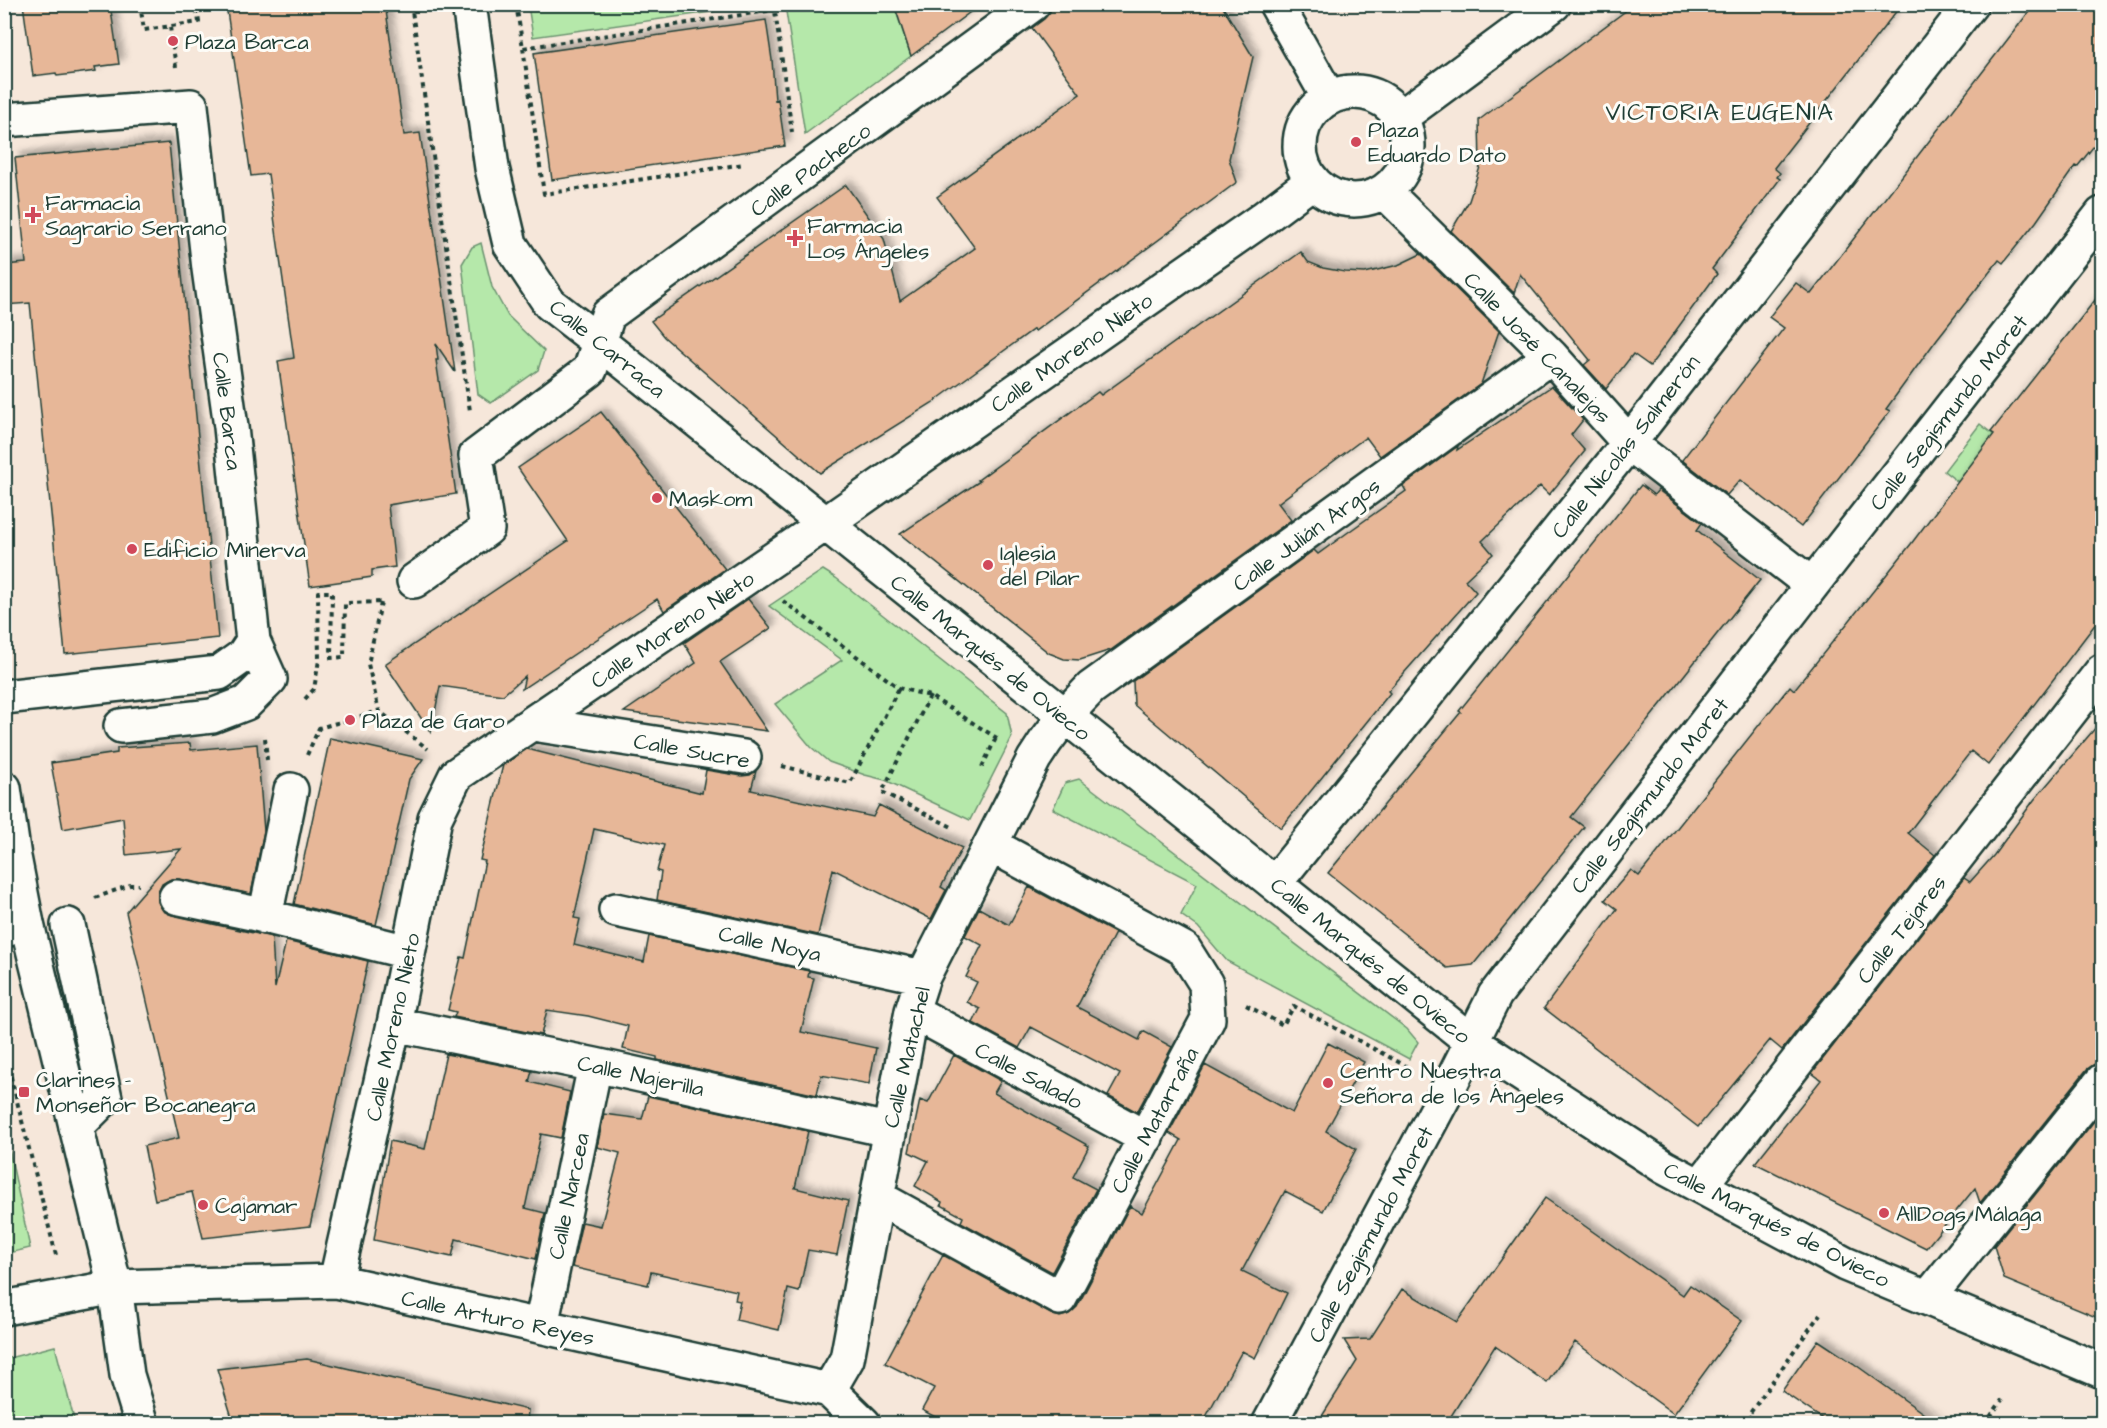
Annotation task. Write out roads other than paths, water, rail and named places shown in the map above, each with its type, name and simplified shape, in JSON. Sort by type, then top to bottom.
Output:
[{"type":"street","name":"Calle Carraca","points":[[470,4],[492,168],[510,244],[550,304],[825,524]]},
{"type":"street","name":"Calle Pacheco","points":[[599,342],[608,315],[1033,4]]},
{"type":"street","points":[[1276,4],[1329,98]]},
{"type":"street","points":[[1401,117],[1554,4]]},
{"type":"street","name":"Calle Nicolás Salmerón","points":[[1275,883],[1629,443],[1971,4]]},
{"type":"street","points":[[1354,91],[1378,97],[1401,117],[1407,133],[1408,155],[1400,175],[1384,191],[1366,199],[1345,200],[1326,192],[1313,181],[1303,162],[1300,144],[1304,125],[1315,109],[1329,98],[1354,91]]},
{"type":"street","name":"Calle Barca","points":[[4,120],[191,106],[209,269],[231,427],[254,641]]},
{"type":"street","name":"Calle Moreno Nieto","points":[[336,1281],[394,1024],[435,818],[456,775],[825,524],[1313,181]]},
{"type":"street","name":"Calle José Canalejas","points":[[1384,191],[1551,356],[1629,443],[1812,585]]},
{"type":"street","name":"Calle Segismundo Moret","points":[[1269,1424],[1495,995],[2103,214]]},
{"type":"street","points":[[414,581],[487,529],[476,456],[590,370],[599,342]]},
{"type":"street","name":"Calle Julián Argos","points":[[1064,715],[1091,688],[1551,356]]},
{"type":"street","name":"Calle Marqués de Ovieco","points":[[825,524],[1472,1042],[1664,1167],[1845,1264],[2103,1371]]},
{"type":"street","points":[[4,698],[219,673],[243,656],[254,641]]},
{"type":"street","points":[[121,726],[212,716],[246,703],[270,679],[254,641]]},
{"type":"street","name":"Calle Tejares","points":[[1700,1186],[2103,671]]},
{"type":"street","name":"Calle Matachel","points":[[829,1390],[847,1359],[888,1131],[912,1011],[923,977],[1034,759],[1064,715]]},
{"type":"street","name":"Calle Sucre","points":[[533,724],[744,757]]},
{"type":"street","points":[[4,788],[14,857],[16,927],[76,1127],[115,1287],[127,1375],[142,1424]]},
{"type":"street","points":[[265,917],[291,790]]},
{"type":"street","name":"Calle Matarraña","points":[[877,1197],[1060,1298],[1208,1019],[1206,984],[1184,949],[991,846]]},
{"type":"street","points":[[176,897],[408,952]]},
{"type":"street","name":"Calle Noya","points":[[616,910],[923,977]]},
{"type":"street","points":[[68,925],[105,1098],[76,1127]]},
{"type":"street","name":"Calle Salado","points":[[912,1011],[1146,1138]]},
{"type":"street","name":"Calle Najerilla","points":[[394,1024],[595,1065],[888,1131]]},
{"type":"street","name":"Calle Narcea","points":[[541,1326],[595,1065]]},
{"type":"street","points":[[1928,1298],[2103,1081]]},
{"type":"street","name":"Calle Arturo Reyes","points":[[4,1308],[115,1287],[336,1281],[829,1390]]},
{"type":"street","points":[[829,1390],[864,1424]]},
{"type":"place","name":"Plaza Barca","points":[[173,41]]},
{"type":"place","name":"Plaza Eduardo Dato","points":[[1356,142]]},
{"type":"place","name":"Farmacia Sagrario Serrano","points":[[33,215]]},
{"type":"place","name":"Farmacia Los Ángeles","points":[[795,238]]},
{"type":"place","name":"Maskom","points":[[657,498]]},
{"type":"place","name":"Edificio Minerva","points":[[132,549]]},
{"type":"place","name":"Iglesia del Pilar","points":[[988,565]]},
{"type":"place","name":"Plaza de Garo","points":[[350,720]]},
{"type":"place","name":"Centro Nuestra Señora de los Ángeles","points":[[1328,1083]]},
{"type":"place","name":"Clarines - Monseñor Bocanegra","points":[[24,1092]]},
{"type":"place","name":"Cajamar","points":[[203,1205]]},
{"type":"place","name":"AllDogs Málaga","points":[[1884,1213]]},
{"type":"district","name":"VICTORIA EUGENIA","points":[[1720,112]]}]
